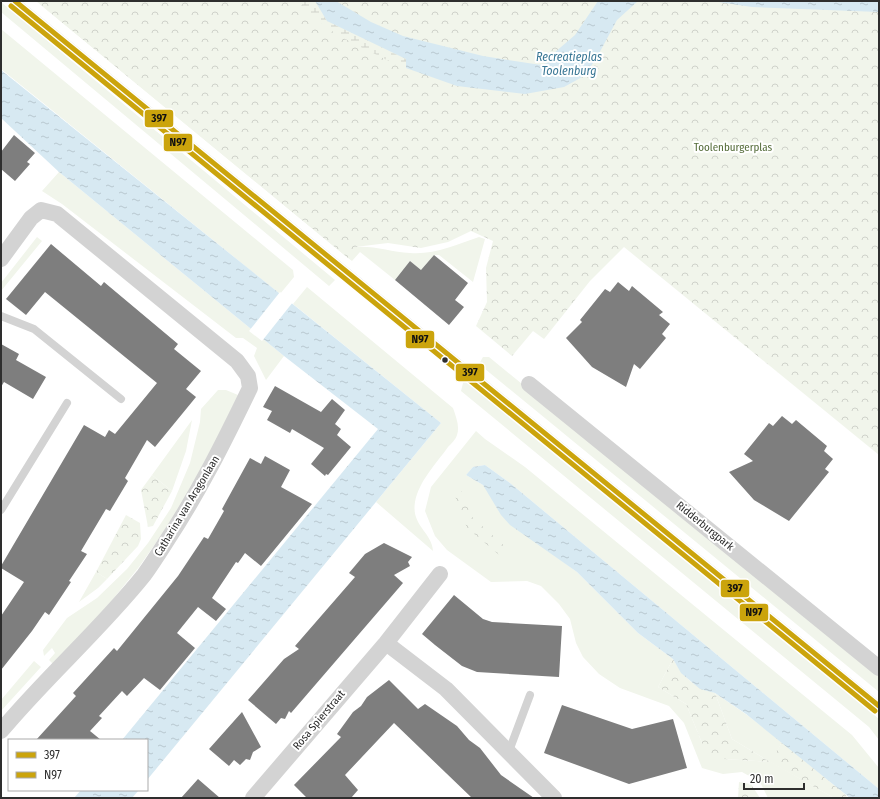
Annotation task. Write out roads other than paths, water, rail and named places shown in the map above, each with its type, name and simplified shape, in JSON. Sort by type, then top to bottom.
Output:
[{"type":"street","name":"Catharina van Aragonlaan","points":[[1,259],[31,218],[41,210],[57,214],[237,361],[248,376],[250,388],[217,457],[199,490],[144,574],[88,639],[33,693],[1,731]]},
{"type":"street","name":"Ridderburgpark","points":[[530,384],[879,668]]},
{"type":"street","name":"Rosa Spierstraat","points":[[254,798],[386,643],[440,574]]},
{"type":"street","points":[[386,643],[446,689],[554,798]]},
{"type":"lane","points":[[15,1],[879,706]]},
{"type":"lane","points":[[1,316],[34,329],[121,399]]},
{"type":"lane","points":[[1,510],[67,403]]},
{"type":"lane","points":[[509,751],[530,695]]},
{"type":"water","name":"Recreatieplas Toolenburg","points":[[315,1],[336,1],[371,22],[403,36],[483,56],[541,65],[550,62],[554,53],[575,35],[598,1],[638,1],[617,20],[596,59],[584,76],[564,87],[525,94],[457,86],[406,68],[406,59],[327,21]]},
{"type":"water","points":[[712,1],[879,1],[879,12],[752,7]]},
{"type":"water","points":[[1,70],[441,423],[148,779],[148,739],[123,739],[378,429],[284,356],[59,172],[1,118]]},
{"type":"water","points":[[485,465],[510,483],[879,789],[879,798],[850,798],[746,714],[715,693],[700,689],[681,673],[673,659],[638,633],[577,572],[510,525],[501,515],[483,485],[466,475],[473,467]]},
{"type":"water","points":[[80,791],[138,791],[132,798],[74,798]]},
{"type":"park label","name":"Toolenburgerplas","points":[[733,147]]}]
